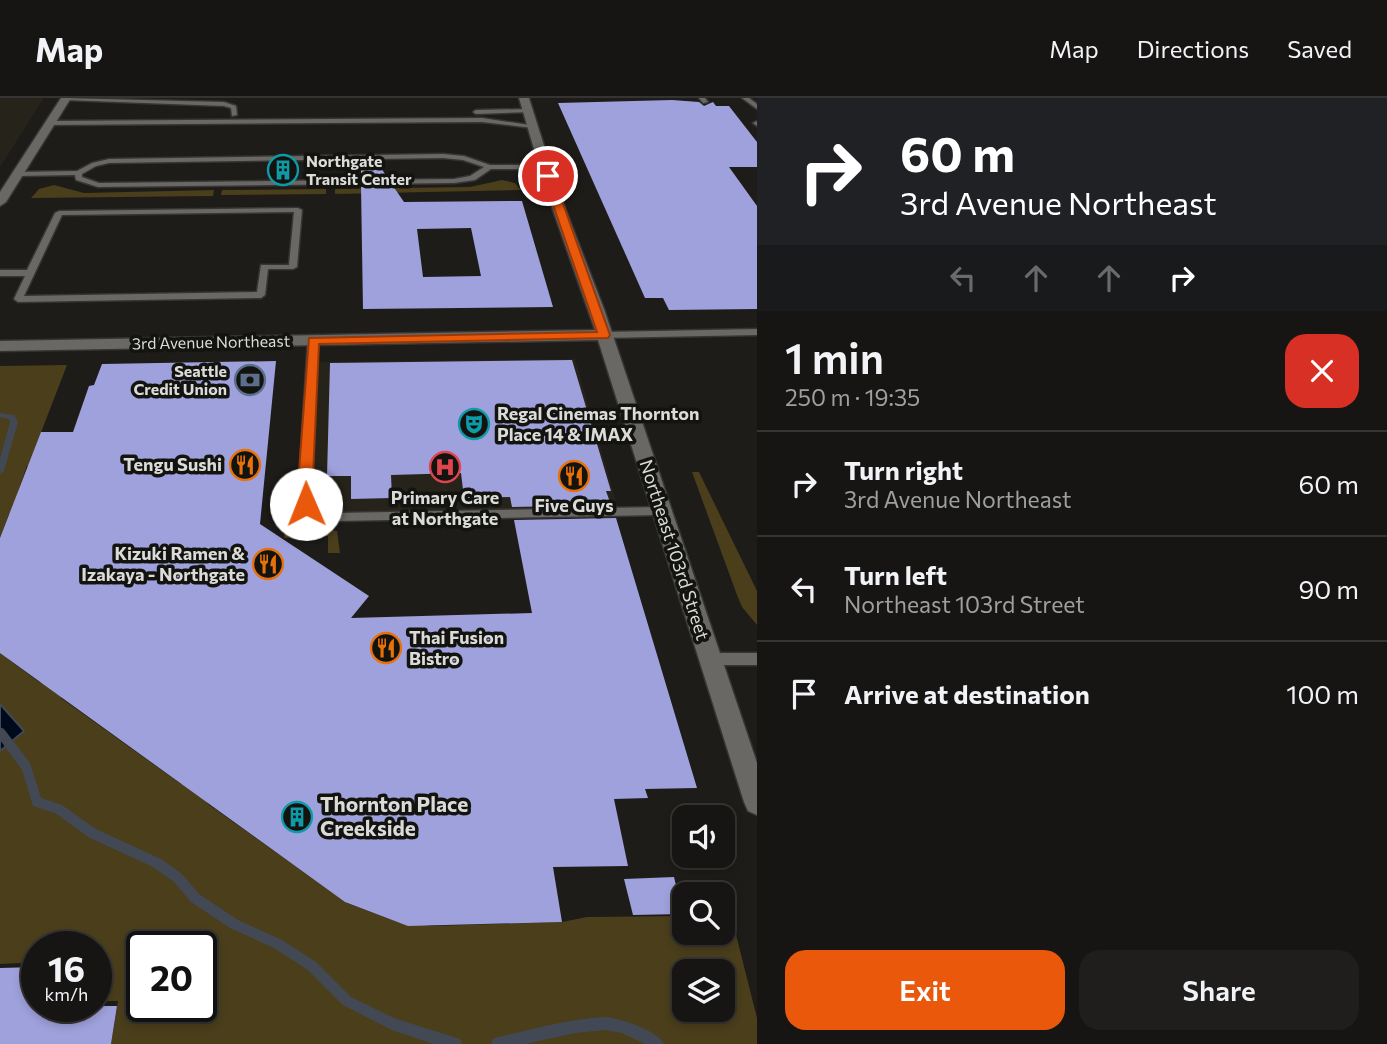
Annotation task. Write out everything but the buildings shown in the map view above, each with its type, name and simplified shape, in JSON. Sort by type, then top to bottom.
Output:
[{"type":"street","points":[[0,202],[66,98]]},
{"type":"street","name":"Northeast 103rd Street","points":[[524,98],[757,802]]},
{"type":"street","name":"3rd Avenue Northeast","points":[[0,346],[604,335]]},
{"type":"lane","points":[[66,98],[224,104],[234,107],[234,115]]},
{"type":"lane","points":[[745,98],[757,107]]},
{"type":"lane","points":[[51,120],[528,111]]},
{"type":"lane","points":[[51,120],[482,120],[533,126]]},
{"type":"lane","points":[[18,174],[78,173],[94,164],[121,160],[443,156],[478,162],[489,167],[545,167]]},
{"type":"lane","points":[[78,173],[79,178],[98,185],[454,181],[472,178],[489,167]]},
{"type":"lane","points":[[299,210],[293,267],[264,267],[261,295],[18,299],[30,273],[59,213],[299,210]]},
{"type":"lane","points":[[0,273],[30,273]]},
{"type":"lane","name":"3rd Avenue Northeast","points":[[604,335],[757,332]]},
{"type":"lane","points":[[313,340],[304,498],[306,504],[318,514],[336,517],[660,511]]},
{"type":"lane","points":[[710,659],[757,659]]},
{"type":"shaded area","points":[[0,98],[44,98],[0,167]]},
{"type":"shaded area","points":[[502,180],[515,183],[521,190],[335,194],[335,189],[470,187]]},
{"type":"shaded area","points":[[54,185],[84,193],[214,190],[213,196],[31,198],[39,189]]},
{"type":"shaded area","points":[[326,189],[326,194],[221,195],[222,190]]},
{"type":"shaded area","points":[[575,359],[619,512],[327,517],[306,504],[311,362]]},
{"type":"shaded area","points":[[67,365],[35,448],[32,466],[27,466],[17,494],[14,514],[9,514],[0,538],[0,366]]},
{"type":"shaded area","points":[[692,472],[699,472],[757,591],[757,625],[742,607]]},
{"type":"shaded area","points":[[285,525],[337,531],[340,553],[328,553],[328,536],[284,538]]},
{"type":"shaded area","points":[[0,633],[8,659],[39,682],[68,691],[61,698],[181,784],[188,777],[208,804],[347,903],[398,922],[431,926],[562,922],[587,917],[672,916],[672,945],[735,945],[735,931],[757,1018],[757,1044],[111,1044],[118,1001],[112,1001],[112,931],[21,931],[21,963],[0,964]]},
{"type":"water","points":[[0,704],[24,731],[0,751]]},
{"type":"waterway","points":[[0,415],[11,417],[14,422],[0,471]]},
{"type":"waterway","points":[[0,732],[26,767],[37,802],[58,809],[92,833],[157,863],[178,878],[195,898],[234,924],[278,944],[312,966],[347,1001],[392,1024],[455,1044]]},
{"type":"waterway","points":[[498,1044],[591,1024],[617,1025],[657,1044]]},
{"type":"place","name":"Northgate Transit Center","points":[[283,170]]},
{"type":"place","name":"Seattle Credit Union","points":[[250,380]]},
{"type":"place","name":"Regal Cinemas Thornton Place 14 & IMAX","points":[[474,424]]},
{"type":"place","name":"Tengu Sushi","points":[[245,465]]},
{"type":"place","name":"Primary Care at Northgate","points":[[445,467]]},
{"type":"place","name":"Five Guys","points":[[574,476]]},
{"type":"place","name":"Kizuki Ramen & Izakaya - Northgate","points":[[268,564]]},
{"type":"place","name":"Thai Fusion Bistro","points":[[386,648]]},
{"type":"place","name":"Thornton Place Creekside","points":[[297,817]]},
{"type":"route","points":[[306,504],[304,498],[313,340],[604,335],[548,176]]}]
